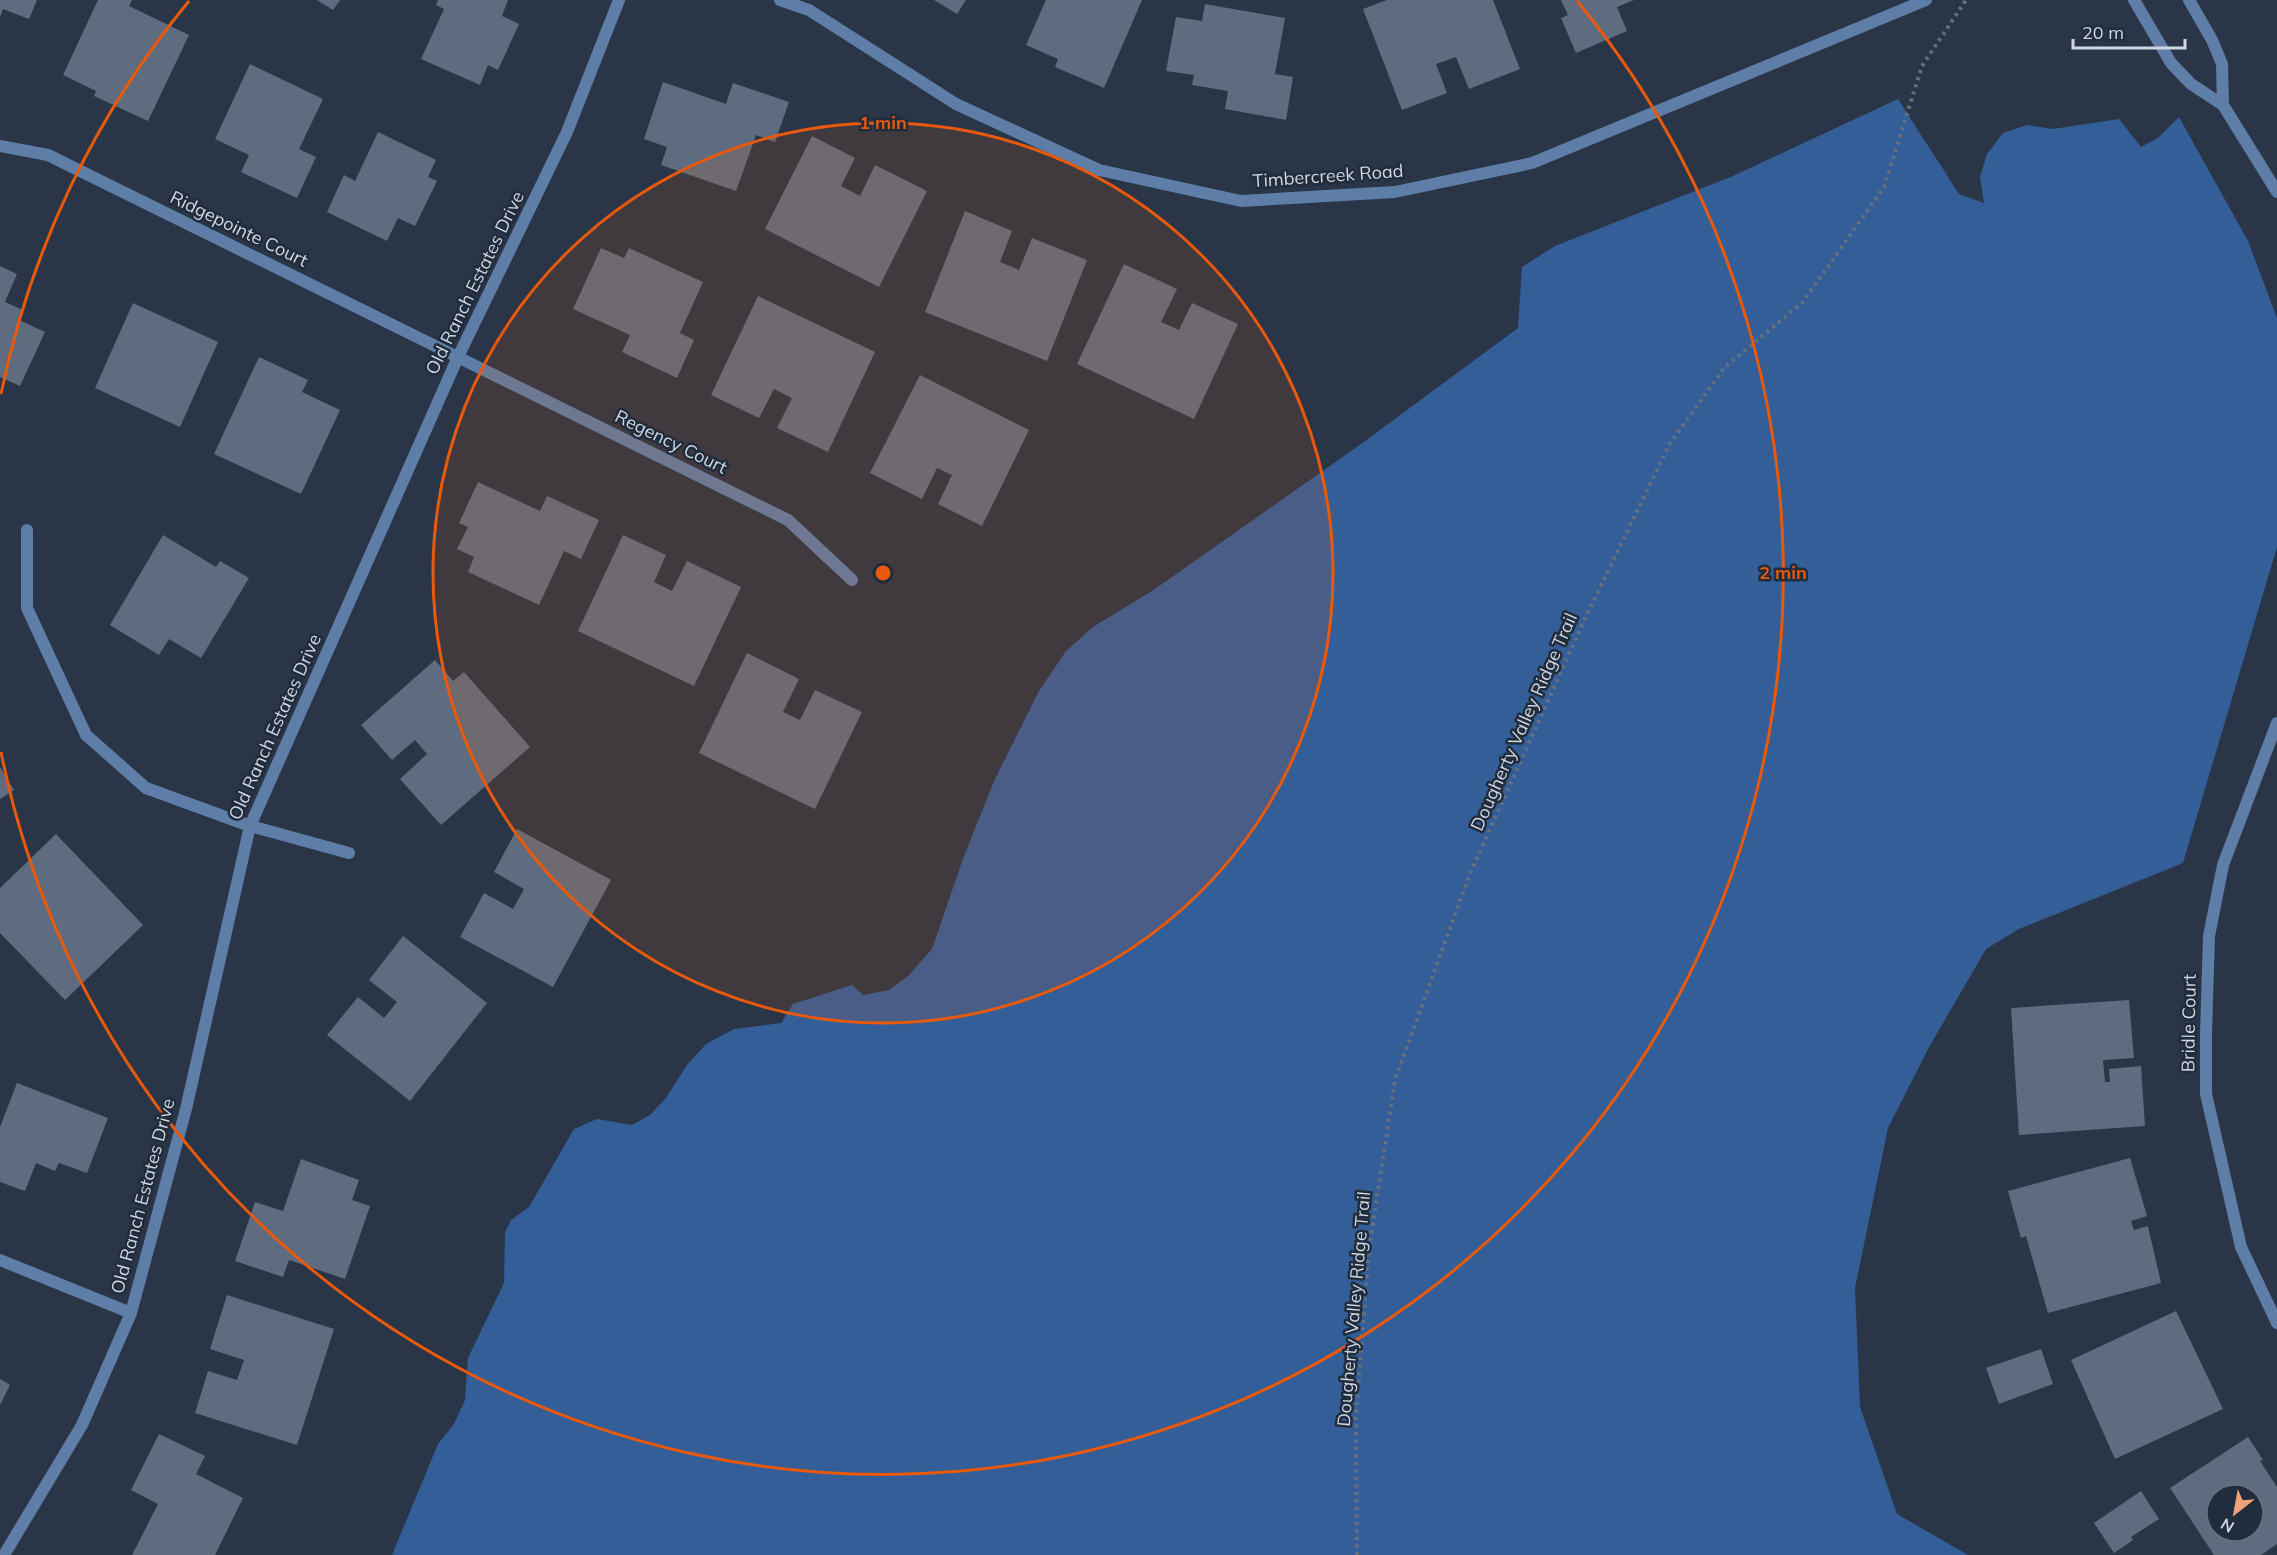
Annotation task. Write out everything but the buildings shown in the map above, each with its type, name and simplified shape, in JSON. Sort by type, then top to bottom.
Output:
[{"type":"street","name":"Old Ranch Estates Drive","points":[[4,1555],[81,1425],[131,1313],[186,1109],[250,826],[458,357],[567,132],[619,0]]},
{"type":"street","name":"Timbercreek Road","points":[[780,0],[809,10],[957,104],[1099,170],[1241,201],[1395,192],[1532,163],[1926,0]]},
{"type":"street","points":[[2134,0],[2171,63],[2191,84],[2223,105],[2277,192]]},
{"type":"street","points":[[2189,0],[2212,40],[2222,64],[2223,105]]},
{"type":"street","name":"Ridgepointe Court","points":[[0,146],[48,155],[458,357]]},
{"type":"street","name":"Regency Court","points":[[458,357],[788,520],[852,580]]},
{"type":"street","points":[[27,530],[27,608],[86,735],[146,788],[250,826],[349,853]]},
{"type":"street","name":"Bridle Court","points":[[2277,723],[2223,865],[2209,936],[2206,1033],[2206,1094],[2241,1247],[2277,1323]]},
{"type":"street","points":[[0,1260],[131,1313]]},
{"type":"path","name":"Dougherty Valley Ridge Trail","points":[[1357,1555],[1356,1416],[1369,1249],[1395,1080],[1469,876],[1583,623],[1670,443],[1725,367],[1803,302],[1884,187],[1922,66],[1966,0]]},
{"type":"shaded area","points":[[1898,99],[1959,194],[1984,203],[1980,177],[1987,154],[2003,133],[2027,125],[2053,129],[2119,119],[2141,147],[2158,138],[2179,117],[2248,241],[2277,318],[2277,547],[2183,863],[2019,929],[1986,949],[1928,1049],[1888,1128],[1855,1288],[1860,1407],[1897,1514],[1968,1555],[392,1555],[438,1444],[454,1424],[465,1400],[468,1358],[504,1283],[505,1232],[511,1220],[529,1207],[574,1129],[597,1119],[632,1125],[650,1115],[666,1098],[687,1065],[706,1044],[734,1029],[781,1023],[793,1004],[852,985],[863,995],[889,990],[908,976],[932,949],[964,856],[995,779],[1039,691],[1066,651],[1093,627],[1155,589],[1361,444],[1518,328],[1522,267],[1555,246],[1733,176]]}]
